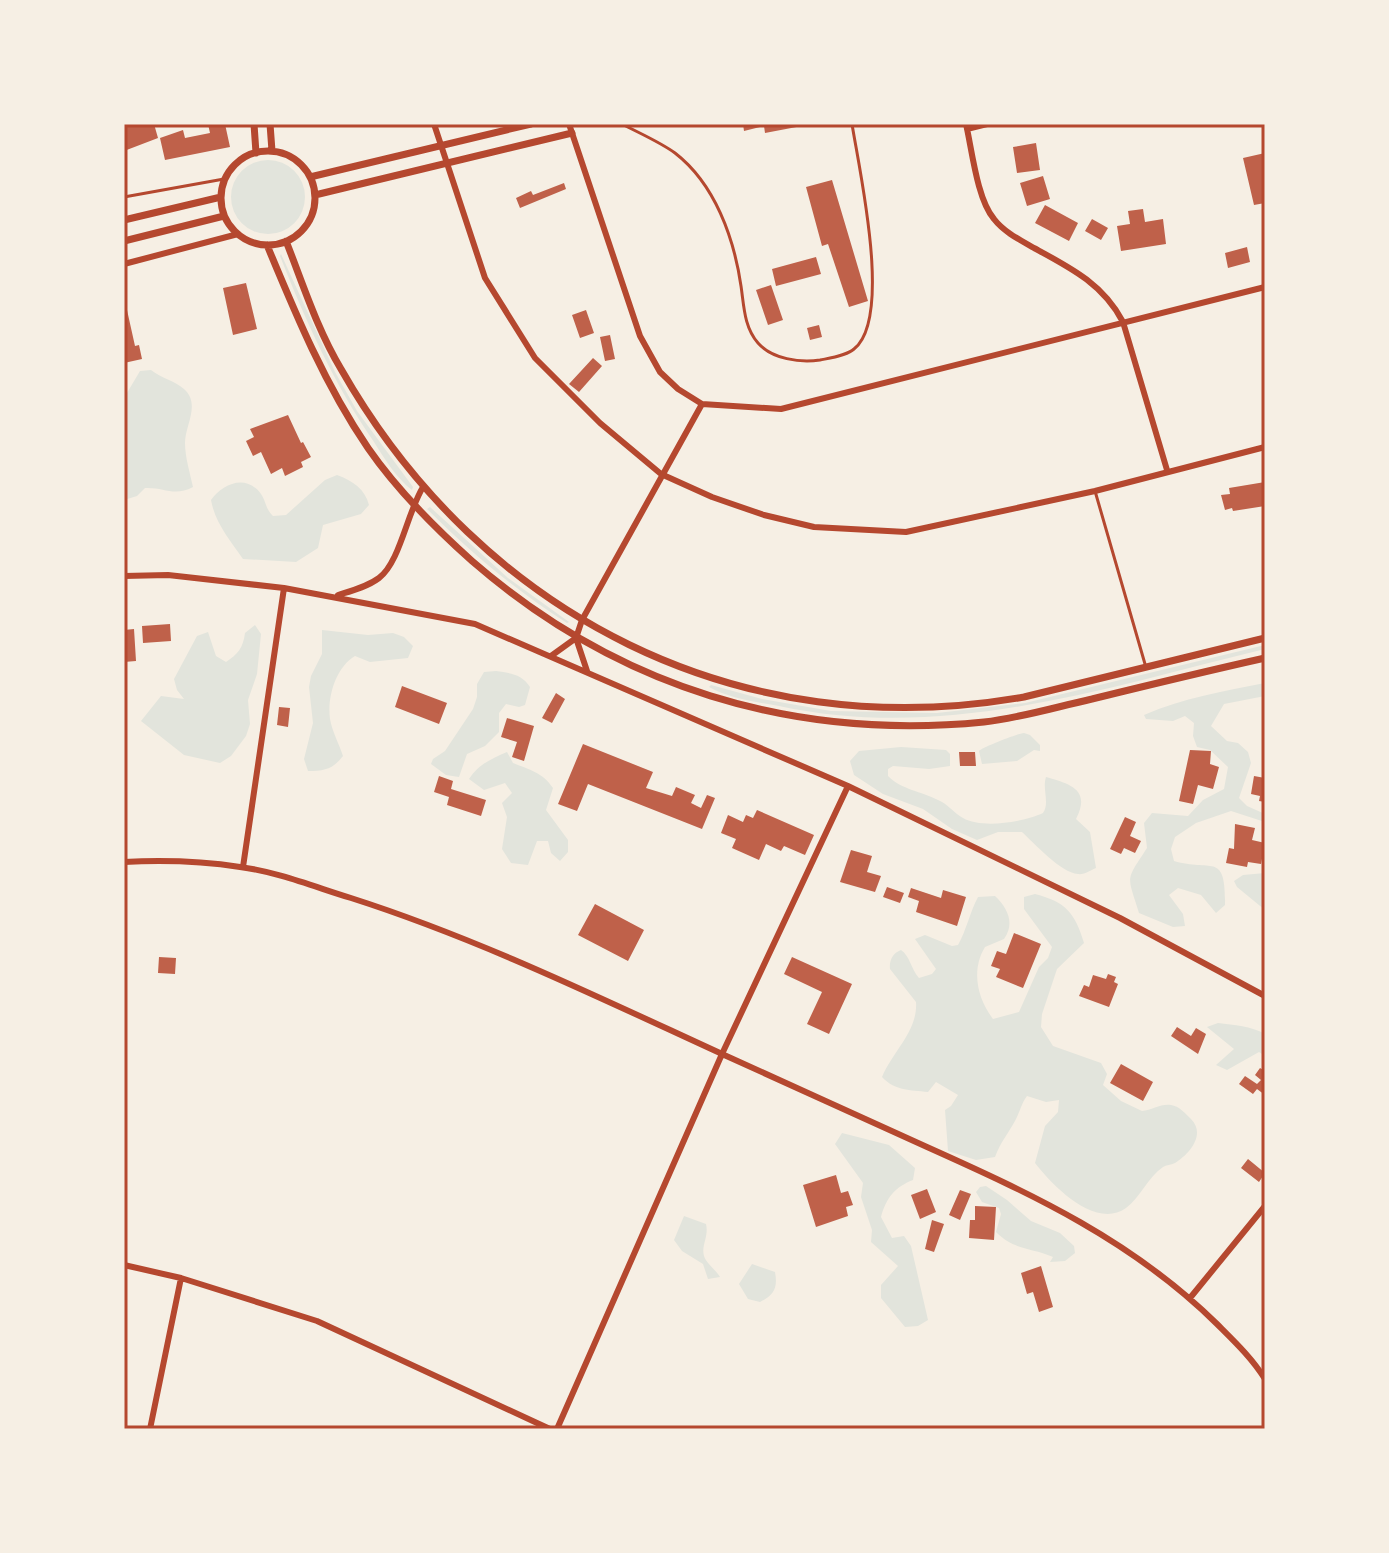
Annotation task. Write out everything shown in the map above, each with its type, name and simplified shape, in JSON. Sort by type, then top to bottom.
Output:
[{"type":"street","points":[[254,124],[256,153]]},
{"type":"street","points":[[270,124],[272,151]]},
{"type":"street","points":[[434,124],[485,278],[535,358],[600,423],[661,474],[712,497],[814,527],[906,532],[1095,491],[1265,447]]},
{"type":"street","points":[[310,177],[531,124]]},
{"type":"street","points":[[987,124],[966,126],[981,192],[992,218],[1013,236],[1085,276],[1113,303],[1123,322],[1167,470]]},
{"type":"street","points":[[315,195],[447,164],[571,128],[640,336],[660,372],[678,389],[702,404],[781,409],[1265,287]]},
{"type":"street","points":[[272,151],[287,155],[300,164],[310,177],[315,195],[308,223],[286,241],[267,245],[253,243],[238,234],[224,216],[221,197],[224,179],[242,159],[272,151]]},
{"type":"street","points":[[124,220],[221,197]]},
{"type":"street","points":[[124,241],[224,216]]},
{"type":"street","points":[[124,264],[238,234]]},
{"type":"street","points":[[286,241],[315,316],[340,368],[378,428],[423,487],[461,529],[513,574],[582,620],[643,652],[712,678],[764,692],[832,704],[937,707],[986,704],[1265,638]]},
{"type":"street","points":[[267,245],[325,376],[369,449],[413,503],[502,587],[576,638],[634,666],[705,695],[794,716],[880,725],[986,721],[1027,714],[1265,658]]},
{"type":"street","points":[[551,656],[576,638],[582,620],[702,404]]},
{"type":"street","points":[[334,596],[380,577],[393,561],[413,503],[423,487]]},
{"type":"street","points":[[124,576],[168,575],[284,588],[475,624],[848,786],[1120,918],[1265,996]]},
{"type":"street","points":[[243,867],[284,588]]},
{"type":"street","points":[[576,638],[587,671]]},
{"type":"street","points":[[557,1429],[722,1054],[848,786]]},
{"type":"street","points":[[124,862],[170,860],[243,867],[393,912],[502,953],[1015,1187],[1074,1217],[1128,1251],[1190,1298],[1238,1345],[1265,1379]]},
{"type":"street","points":[[1190,1298],[1265,1206]]},
{"type":"street","points":[[124,1265],[181,1278],[317,1321],[550,1429]]},
{"type":"street","points":[[150,1429],[181,1278]]},
{"type":"lane","points":[[622,124],[672,151],[699,178],[725,222],[735,253],[746,321],[753,336],[760,346],[784,358],[807,362],[835,357],[854,349],[864,336],[872,307],[874,287],[870,241],[852,124]]},
{"type":"lane","points":[[124,197],[224,179]]},
{"type":"lane","points":[[1095,491],[1146,668]]},
{"type":"shaded area","points":[[268,160],[289,166],[299,176],[305,197],[299,218],[289,228],[268,234],[247,228],[237,218],[231,197],[237,176],[247,166]]},
{"type":"shaded area","points":[[281,254],[335,372],[357,411],[413,487],[412,490],[391,468],[346,398],[311,329]]},
{"type":"shaded area","points":[[151,370],[180,386],[189,395],[192,408],[185,443],[193,487],[174,491],[145,488],[137,496],[124,500],[124,398],[140,371]]},
{"type":"shaded area","points":[[337,475],[358,486],[369,505],[361,514],[323,525],[318,548],[296,562],[243,559],[219,524],[211,500],[221,489],[241,482],[261,494],[273,516],[286,515],[325,480]]},
{"type":"shaded area","points":[[430,507],[508,578],[569,622],[494,570],[427,509]]},
{"type":"shaded area","points":[[255,625],[261,634],[257,674],[248,700],[250,724],[246,736],[231,756],[220,763],[184,755],[141,721],[161,696],[184,699],[174,679],[197,636],[208,632],[216,656],[226,662],[239,650],[245,633]]},
{"type":"shaded area","points":[[322,630],[368,635],[393,633],[404,637],[413,646],[408,658],[370,662],[355,656],[348,661],[334,683],[329,710],[343,756],[328,768],[308,771],[304,759],[313,723],[309,687],[322,654]]},
{"type":"shaded area","points":[[1265,645],[1265,649],[1084,694],[963,714],[902,718],[841,715],[752,701],[709,687],[831,711],[937,713],[1025,703]]},
{"type":"shaded area","points":[[484,672],[515,675],[527,683],[530,687],[525,705],[506,704],[499,713],[499,732],[485,746],[467,754],[459,777],[446,775],[431,764],[433,759],[445,751],[473,709],[477,684]]},
{"type":"shaded area","points":[[1265,683],[1265,696],[1224,704],[1211,726],[1227,741],[1238,743],[1248,752],[1251,763],[1239,798],[1247,806],[1265,814],[1265,822],[1231,811],[1196,823],[1175,837],[1171,849],[1174,861],[1219,870],[1225,888],[1225,905],[1216,913],[1201,895],[1178,888],[1169,895],[1183,914],[1185,926],[1173,927],[1139,913],[1130,879],[1147,848],[1144,823],[1152,813],[1188,816],[1203,800],[1224,789],[1228,767],[1210,750],[1197,747],[1193,736],[1194,723],[1185,716],[1173,721],[1146,719],[1144,715],[1219,692]]},
{"type":"shaded area","points":[[1024,733],[1040,745],[1040,751],[1034,750],[1017,761],[982,764],[979,751]]},
{"type":"shaded area","points":[[901,747],[946,750],[950,754],[950,766],[929,769],[893,766],[888,769],[888,776],[905,787],[942,802],[971,821],[1003,823],[1035,816],[1045,809],[1046,777],[1070,786],[1080,795],[1076,819],[1090,832],[1096,868],[1083,874],[1064,869],[1022,832],[998,832],[977,840],[952,829],[923,809],[883,794],[854,775],[850,761],[859,751]]},
{"type":"shaded area","points":[[507,752],[513,763],[540,775],[553,788],[546,810],[568,840],[568,852],[560,861],[551,853],[548,841],[537,841],[528,865],[511,863],[502,849],[507,817],[502,803],[512,793],[505,783],[484,790],[469,779],[481,766]]},
{"type":"shaded area","points":[[1265,873],[1265,910],[1234,881],[1243,875]]},
{"type":"shaded area","points":[[1035,894],[1068,910],[1084,943],[1057,969],[1042,1014],[1041,1027],[1053,1046],[1101,1063],[1107,1074],[1103,1085],[1121,1101],[1142,1111],[1164,1105],[1174,1106],[1191,1119],[1197,1131],[1194,1143],[1186,1154],[1175,1163],[1164,1166],[1131,1204],[1114,1213],[1101,1213],[1075,1202],[1035,1163],[1045,1126],[1058,1112],[1059,1100],[1046,1102],[1027,1096],[995,1157],[976,1160],[948,1151],[945,1110],[958,1095],[936,1082],[928,1092],[898,1087],[882,1077],[909,1032],[916,1012],[916,1002],[890,969],[894,955],[901,950],[919,978],[932,974],[936,969],[915,939],[925,935],[952,946],[958,945],[978,897],[995,896],[1006,911],[1009,928],[1004,939],[985,947],[978,965],[978,984],[983,1002],[993,1019],[1019,1012],[1039,967],[1048,958],[1052,947],[1024,909],[1024,897]]},
{"type":"shaded area","points":[[1218,1023],[1265,1034],[1265,1056],[1259,1052],[1227,1070],[1216,1065],[1234,1049],[1207,1027]]},
{"type":"shaded area","points":[[842,1133],[889,1145],[915,1168],[913,1180],[892,1194],[881,1217],[892,1238],[904,1236],[911,1246],[928,1320],[918,1326],[905,1327],[881,1298],[881,1285],[898,1266],[871,1242],[872,1230],[861,1197],[863,1183],[835,1144]]},
{"type":"shaded area","points":[[986,1186],[1031,1221],[1060,1233],[1074,1246],[1075,1253],[1065,1261],[1050,1262],[1053,1257],[1017,1246],[1003,1238],[996,1232],[1001,1214],[999,1208],[982,1202],[976,1192]]},
{"type":"shaded area","points":[[684,1216],[706,1224],[704,1256],[720,1277],[708,1279],[703,1264],[682,1251],[674,1240]]},
{"type":"shaded area","points":[[752,1264],[775,1272],[774,1290],[760,1302],[748,1299],[739,1284]]},
{"type":"building","points":[[124,124],[154,124],[158,138],[124,151]]},
{"type":"building","points":[[208,124],[225,124],[230,147],[165,160],[160,138],[183,130],[185,138],[210,133]]},
{"type":"building","points":[[743,124],[807,125],[765,133],[764,126],[744,131]]},
{"type":"building","points":[[1036,143],[1040,170],[1017,173],[1013,147]]},
{"type":"building","points":[[1265,153],[1265,203],[1254,205],[1243,158]]},
{"type":"building","points":[[1043,176],[1050,199],[1027,206],[1020,183]]},
{"type":"building","points":[[832,180],[868,301],[849,307],[828,244],[822,246],[806,187]]},
{"type":"building","points":[[564,183],[566,189],[520,208],[516,198]]},
{"type":"building","points":[[1045,205],[1078,223],[1069,241],[1035,223]]},
{"type":"building","points":[[1143,209],[1145,222],[1163,219],[1166,244],[1121,251],[1117,226],[1130,224],[1128,211]]},
{"type":"building","points":[[1092,219],[1108,228],[1101,240],[1085,231]]},
{"type":"building","points":[[1247,247],[1250,262],[1228,268],[1225,253]]},
{"type":"building","points":[[816,257],[821,274],[776,286],[772,269]]},
{"type":"building","points":[[246,283],[257,329],[233,335],[223,288]]},
{"type":"building","points":[[771,285],[783,320],[768,325],[756,290]]},
{"type":"building","points":[[127,310],[135,346],[139,345],[142,359],[124,363],[124,311]]},
{"type":"building","points":[[586,310],[594,333],[580,338],[572,315]]},
{"type":"building","points":[[819,325],[822,337],[810,340],[807,328]]},
{"type":"building","points":[[610,335],[615,359],[605,361],[600,337]]},
{"type":"building","points":[[593,358],[602,366],[579,392],[569,384]]},
{"type":"building","points":[[288,415],[311,457],[301,462],[303,467],[285,476],[282,468],[271,474],[261,452],[253,456],[246,441],[254,437],[250,429]]},
{"type":"building","points":[[1265,482],[1265,506],[1225,510],[1221,495],[1230,494],[1229,488]]},
{"type":"building","points":[[170,624],[171,641],[143,643],[142,626]]},
{"type":"building","points":[[134,629],[136,661],[124,662],[124,630]]},
{"type":"building","points":[[402,686],[447,703],[439,724],[395,707]]},
{"type":"building","points":[[556,693],[565,699],[552,723],[542,718]]},
{"type":"building","points":[[279,707],[290,708],[288,727],[277,725]]},
{"type":"building","points":[[507,718],[534,726],[524,761],[512,757],[517,742],[501,737]]},
{"type":"building","points":[[583,744],[653,772],[646,788],[672,796],[676,787],[695,795],[691,803],[701,808],[707,795],[715,798],[702,829],[588,784],[577,811],[558,804]]},
{"type":"building","points":[[1190,750],[1211,751],[1210,764],[1219,767],[1213,789],[1198,785],[1193,804],[1179,801]]},
{"type":"building","points":[[959,752],[975,752],[976,766],[960,766]]},
{"type":"building","points":[[439,776],[453,781],[451,789],[486,800],[481,816],[447,805],[449,797],[434,792]]},
{"type":"building","points":[[1254,776],[1265,778],[1265,802],[1259,801],[1260,796],[1251,794]]},
{"type":"building","points":[[757,810],[814,835],[805,855],[784,846],[781,851],[766,844],[759,860],[732,848],[736,839],[721,833],[728,815],[743,822],[746,815],[753,818]]},
{"type":"building","points":[[1125,817],[1136,822],[1130,836],[1141,841],[1135,853],[1124,848],[1121,854],[1110,849]]},
{"type":"building","points":[[1235,824],[1255,828],[1252,840],[1265,843],[1261,864],[1248,862],[1247,867],[1226,863],[1229,848],[1234,849]]},
{"type":"building","points":[[851,850],[872,856],[867,872],[881,876],[875,892],[840,882]]},
{"type":"building","points":[[887,887],[904,893],[900,903],[883,897]]},
{"type":"building","points":[[911,888],[941,898],[943,890],[966,897],[957,926],[916,912],[919,901],[908,897]]},
{"type":"building","points":[[595,904],[644,930],[628,961],[578,935]]},
{"type":"building","points":[[1014,933],[1041,944],[1023,988],[996,977],[1000,969],[991,966],[997,951],[1006,954]]},
{"type":"building","points":[[159,957],[176,958],[175,974],[158,973]]},
{"type":"building","points":[[792,957],[852,984],[829,1034],[807,1024],[822,992],[784,974]]},
{"type":"building","points":[[1108,974],[1116,977],[1114,982],[1118,984],[1109,1007],[1079,996],[1084,985],[1089,987],[1093,975],[1106,979]]},
{"type":"building","points":[[1177,1027],[1191,1036],[1196,1028],[1206,1034],[1198,1054],[1171,1036]]},
{"type":"building","points":[[1121,1064],[1153,1082],[1143,1101],[1110,1083]]},
{"type":"building","points":[[1260,1068],[1265,1071],[1265,1095],[1257,1089],[1253,1094],[1239,1084],[1245,1076],[1257,1084],[1261,1080],[1255,1075]]},
{"type":"building","points":[[1248,1159],[1265,1173],[1259,1182],[1241,1168]]},
{"type":"building","points":[[836,1175],[841,1193],[848,1191],[853,1205],[846,1207],[848,1216],[816,1227],[803,1185]]},
{"type":"building","points":[[927,1189],[936,1212],[920,1219],[911,1195]]},
{"type":"building","points":[[960,1190],[971,1194],[960,1220],[949,1215]]},
{"type":"building","points":[[975,1206],[996,1207],[994,1240],[969,1238],[970,1220],[975,1220]]},
{"type":"building","points":[[932,1220],[944,1224],[934,1252],[925,1249]]},
{"type":"building","points":[[1041,1266],[1053,1307],[1039,1312],[1033,1292],[1027,1294],[1021,1273]]}]
